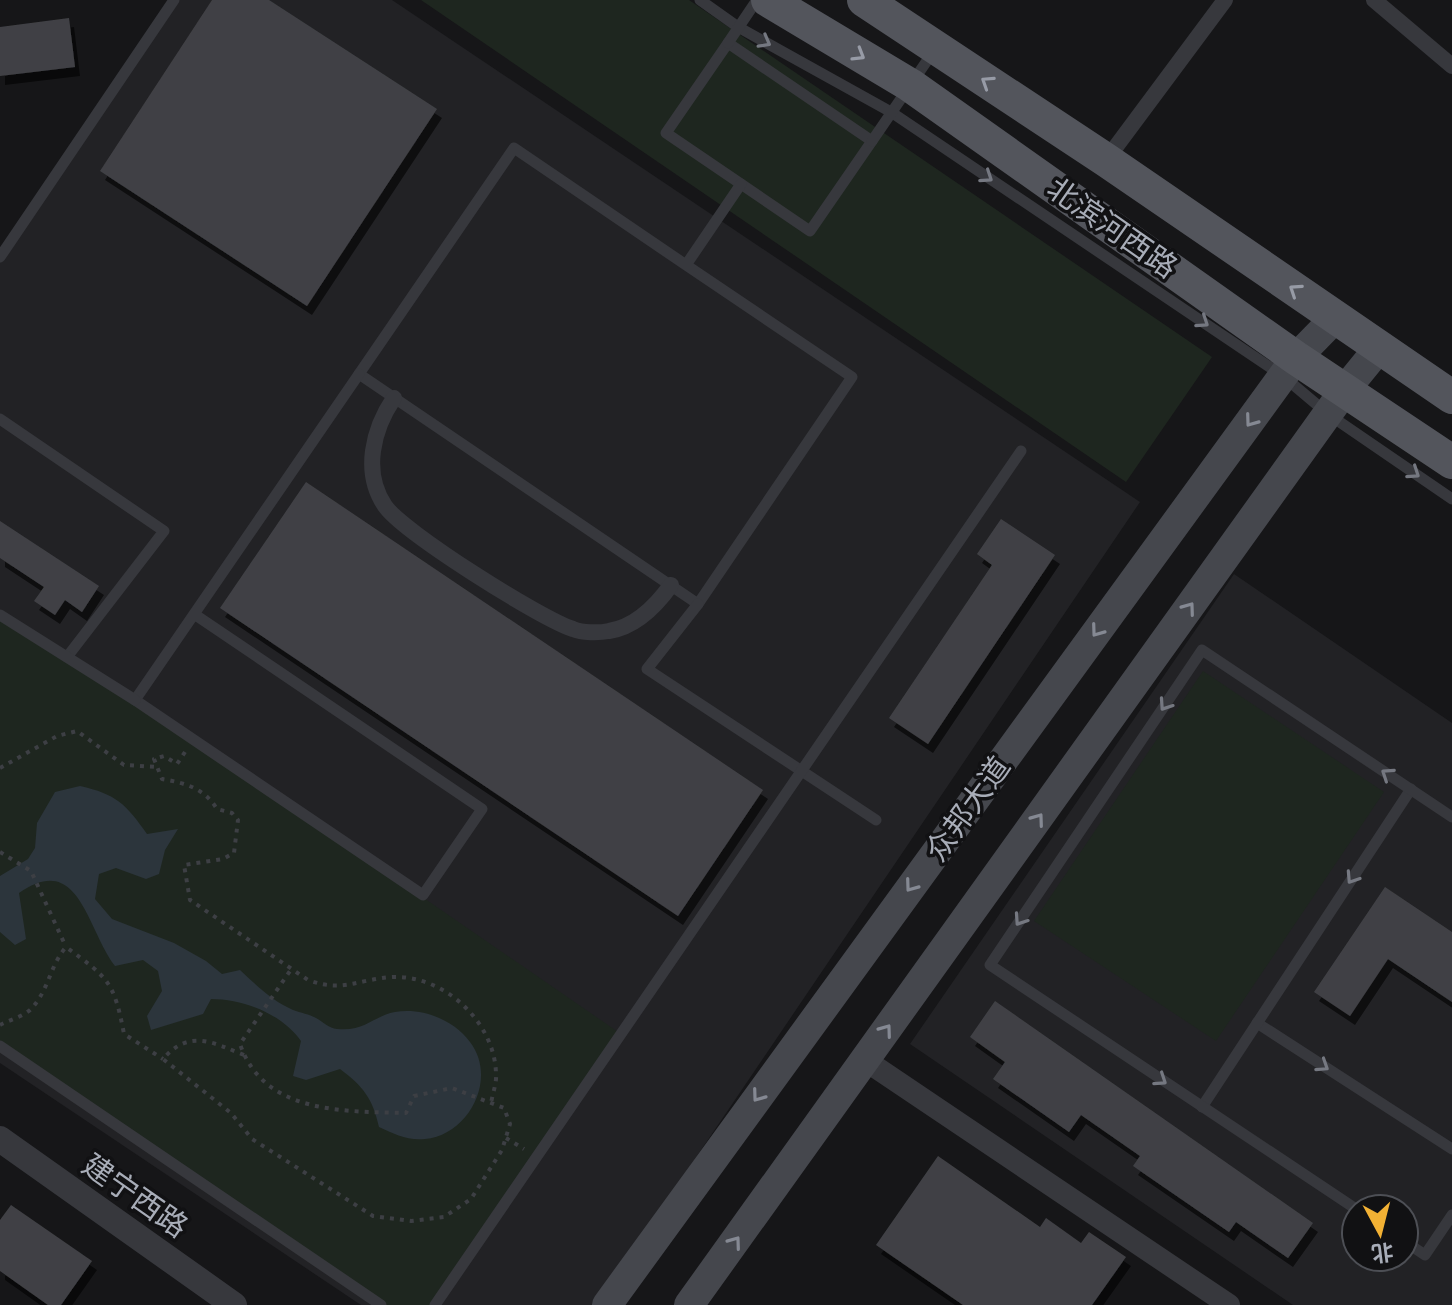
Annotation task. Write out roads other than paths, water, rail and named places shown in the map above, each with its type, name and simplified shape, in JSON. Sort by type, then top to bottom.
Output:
[{"type":"main road","name":"北滨河西路","points":[[768,0],[901,99],[1290,367],[1336,403],[1452,462]]},
{"type":"main road","name":"北滨河西路","points":[[864,0],[1106,160],[1452,397]]},
{"type":"main road","name":"众邦大道","points":[[607,1305],[1290,367],[1336,317]]},
{"type":"main road","name":"众邦大道","points":[[689,1305],[1336,403],[1379,348]]},
{"type":"street","points":[[1106,160],[1225,0]]},
{"type":"street","points":[[1374,0],[1452,66]]},
{"type":"street","points":[[394,398],[373,441],[373,475],[386,506],[415,532],[545,618],[576,631],[610,631],[641,618],[671,585]]},
{"type":"street","points":[[865,1060],[1229,1305]]},
{"type":"street","name":"建宁西路","points":[[0,1139],[234,1305]]},
{"type":"lane","points":[[0,257],[174,0]]},
{"type":"lane","points":[[700,0],[738,27],[901,99]]},
{"type":"lane","points":[[757,0],[666,133],[810,231],[935,49]]},
{"type":"lane","points":[[728,43],[872,141]]},
{"type":"lane","points":[[135,700],[514,148],[852,377],[698,604],[647,669],[876,820]]},
{"type":"lane","points":[[686,265],[741,184]]},
{"type":"lane","points":[[359,374],[698,604]]},
{"type":"lane","points":[[1336,403],[1452,499]]},
{"type":"lane","points":[[0,419],[164,531],[67,657]]},
{"type":"lane","points":[[435,1305],[1021,451]]},
{"type":"lane","points":[[0,615],[135,700],[423,895],[482,809],[194,614]]},
{"type":"lane","points":[[1340,1198],[990,965],[1202,650],[1452,817]]},
{"type":"lane","points":[[1202,1107],[1411,789]]},
{"type":"lane","points":[[1257,1023],[1452,1149]]},
{"type":"lane","points":[[0,1046],[381,1305]]},
{"type":"lane","points":[[1420,1252],[1425,1255],[1452,1215]]}]
